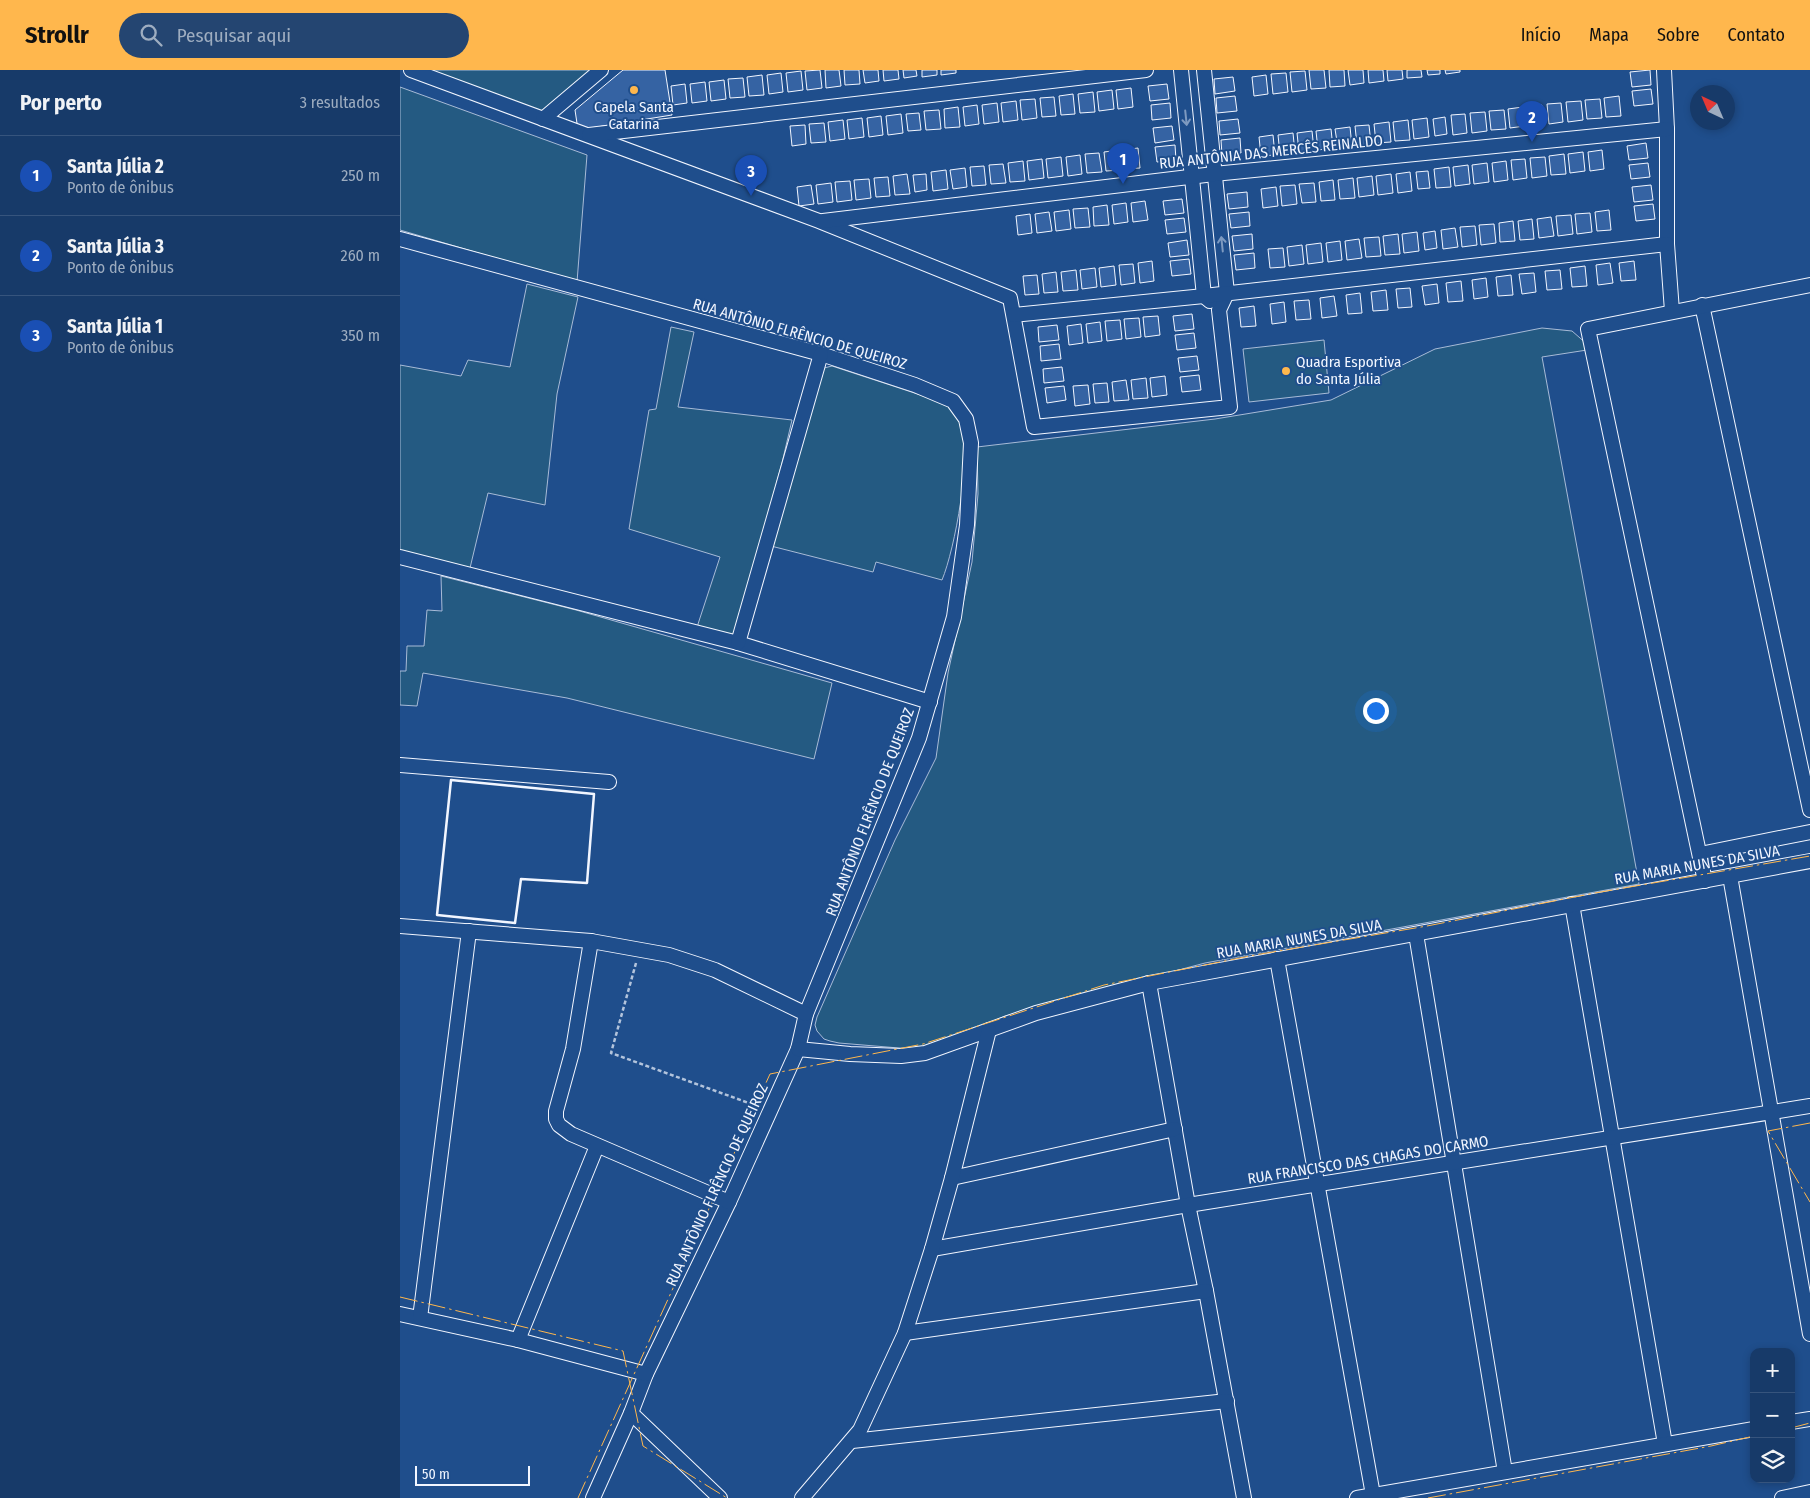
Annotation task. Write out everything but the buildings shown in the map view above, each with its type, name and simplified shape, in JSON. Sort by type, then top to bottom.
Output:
[{"type":"street","points":[[411,70],[819,221],[1010,298],[1034,427],[1230,408],[1219,310],[1227,293],[1204,70]]},
{"type":"street","points":[[543,119],[601,70]]},
{"type":"street","points":[[586,135],[1146,70]]},
{"type":"street","points":[[1181,70],[1204,296],[1219,310]]},
{"type":"street","points":[[1664,70],[1667,129],[1667,244],[1672,311]]},
{"type":"street","name":"RUA ANTÔNIA DAS MERCÊS REINALDO","points":[[819,221],[1192,176],[1667,129]]},
{"type":"street","name":"RUA ANTÔNIO FLRÊNCIO DE QUEIROZ","points":[[400,239],[821,354],[915,385],[953,401],[966,419],[971,443],[967,526],[954,616],[919,738],[806,1014],[798,1049],[729,1202],[646,1374],[631,1413],[593,1498]]},
{"type":"street","points":[[1014,315],[1204,296],[1667,244]]},
{"type":"street","points":[[1705,880],[1588,329],[1810,285]]},
{"type":"street","points":[[1702,305],[1810,810]]},
{"type":"street","points":[[738,643],[821,354]]},
{"type":"street","points":[[400,557],[738,643],[930,702]]},
{"type":"street","points":[[400,765],[609,782]]},
{"type":"street","points":[[1700,854],[1810,832]]},
{"type":"street","name":"RUA MARIA NUNES DA SILVA","points":[[798,1049],[900,1056],[925,1054],[1036,1013],[1149,983],[1810,861]]},
{"type":"street","points":[[1730,876],[1810,1334]]},
{"type":"street","points":[[1572,904],[1665,1444]]},
{"type":"street","points":[[400,926],[591,942],[669,955],[715,970],[806,1014]]},
{"type":"street","points":[[420,1318],[469,931]]},
{"type":"street","points":[[1416,934],[1504,1472]]},
{"type":"street","points":[[591,942],[573,1049],[556,1111],[556,1118],[564,1130],[729,1202]]},
{"type":"street","points":[[1277,959],[1373,1495]]},
{"type":"street","points":[[1149,983],[1188,1205],[1206,1291],[1244,1498]]},
{"type":"street","points":[[802,1498],[860,1430],[905,1333],[952,1178],[989,1030]]},
{"type":"street","name":"RUA FRANCISCO DAS CHAGAS DO CARMO","points":[[932,1249],[1188,1205],[1810,1106]]},
{"type":"street","points":[[952,1178],[1175,1129]]},
{"type":"street","points":[[518,1340],[597,1146]]},
{"type":"street","points":[[905,1333],[1206,1291]]},
{"type":"street","points":[[400,1314],[518,1340],[646,1374]]},
{"type":"street","points":[[852,1441],[1227,1401]]},
{"type":"street","points":[[631,1413],[720,1498]]},
{"type":"street","points":[[1795,1421],[1810,1419]]},
{"type":"street","points":[[1357,1498],[1750,1430]]},
{"type":"street","points":[[1782,1498],[1810,1492]]},
{"type":"path","points":[[640,950],[611,1053],[770,1111]]},
{"type":"shaded area","points":[[426,70],[598,70],[543,119]]},
{"type":"shaded area","points":[[400,87],[587,155],[577,282],[400,230]]},
{"type":"shaded area","points":[[527,284],[578,297],[557,394],[545,505],[488,493],[470,568],[400,551],[400,365],[461,376],[468,360],[510,367]]},
{"type":"shaded area","points":[[671,327],[694,332],[678,407],[792,420],[735,636],[698,629],[720,557],[629,529],[649,410],[656,409]]},
{"type":"shaded area","points":[[1542,328],[1572,331],[1588,345],[1587,350],[1542,357],[1639,884],[1205,963],[1005,1016],[943,1043],[911,1049],[839,1043],[824,1039],[817,1031],[815,1025],[817,1017],[895,840],[936,758],[948,673],[972,562],[978,494],[977,447],[1215,419],[1331,400],[1435,349]]},
{"type":"shaded area","name":"Quadra Esportiva do Santa Júlia","points":[[1324,340],[1329,393],[1249,402],[1243,349]]},
{"type":"shaded area","points":[[832,366],[945,403],[961,420],[965,438],[965,457],[961,502],[952,547],[942,580],[876,562],[873,572],[771,546],[822,371],[824,368]]},
{"type":"shaded area","points":[[441,576],[576,610],[832,683],[814,759],[567,698],[423,673],[417,706],[400,705],[400,671],[406,671],[407,646],[424,646],[427,610],[442,611]]},
{"type":"wall","points":[[451,780],[594,794],[587,883],[521,879],[515,923],[437,915],[451,780]]},
{"type":"power","points":[[578,1498],[770,1074],[923,1044],[1104,985],[1255,955],[1427,926],[1595,893],[1810,856]]},
{"type":"power","points":[[1810,1123],[1768,1131],[1810,1202]]},
{"type":"power","points":[[400,1297],[623,1351],[643,1446],[727,1498]]},
{"type":"power","points":[[1795,1427],[1810,1423]]},
{"type":"power","points":[[1428,1498],[1711,1446],[1750,1437]]},
{"type":"place","name":"Capela Santa Catarina","points":[[634,90]]},
{"type":"place","name":"Santa Júlia 3","points":[[1532,142]]},
{"type":"place","name":"Santa Júlia 2","points":[[1123,184]]},
{"type":"place","name":"Santa Júlia 1","points":[[751,196]]},
{"type":"place","name":"Quadra Esportiva do Santa Júlia","points":[[1286,371]]}]
